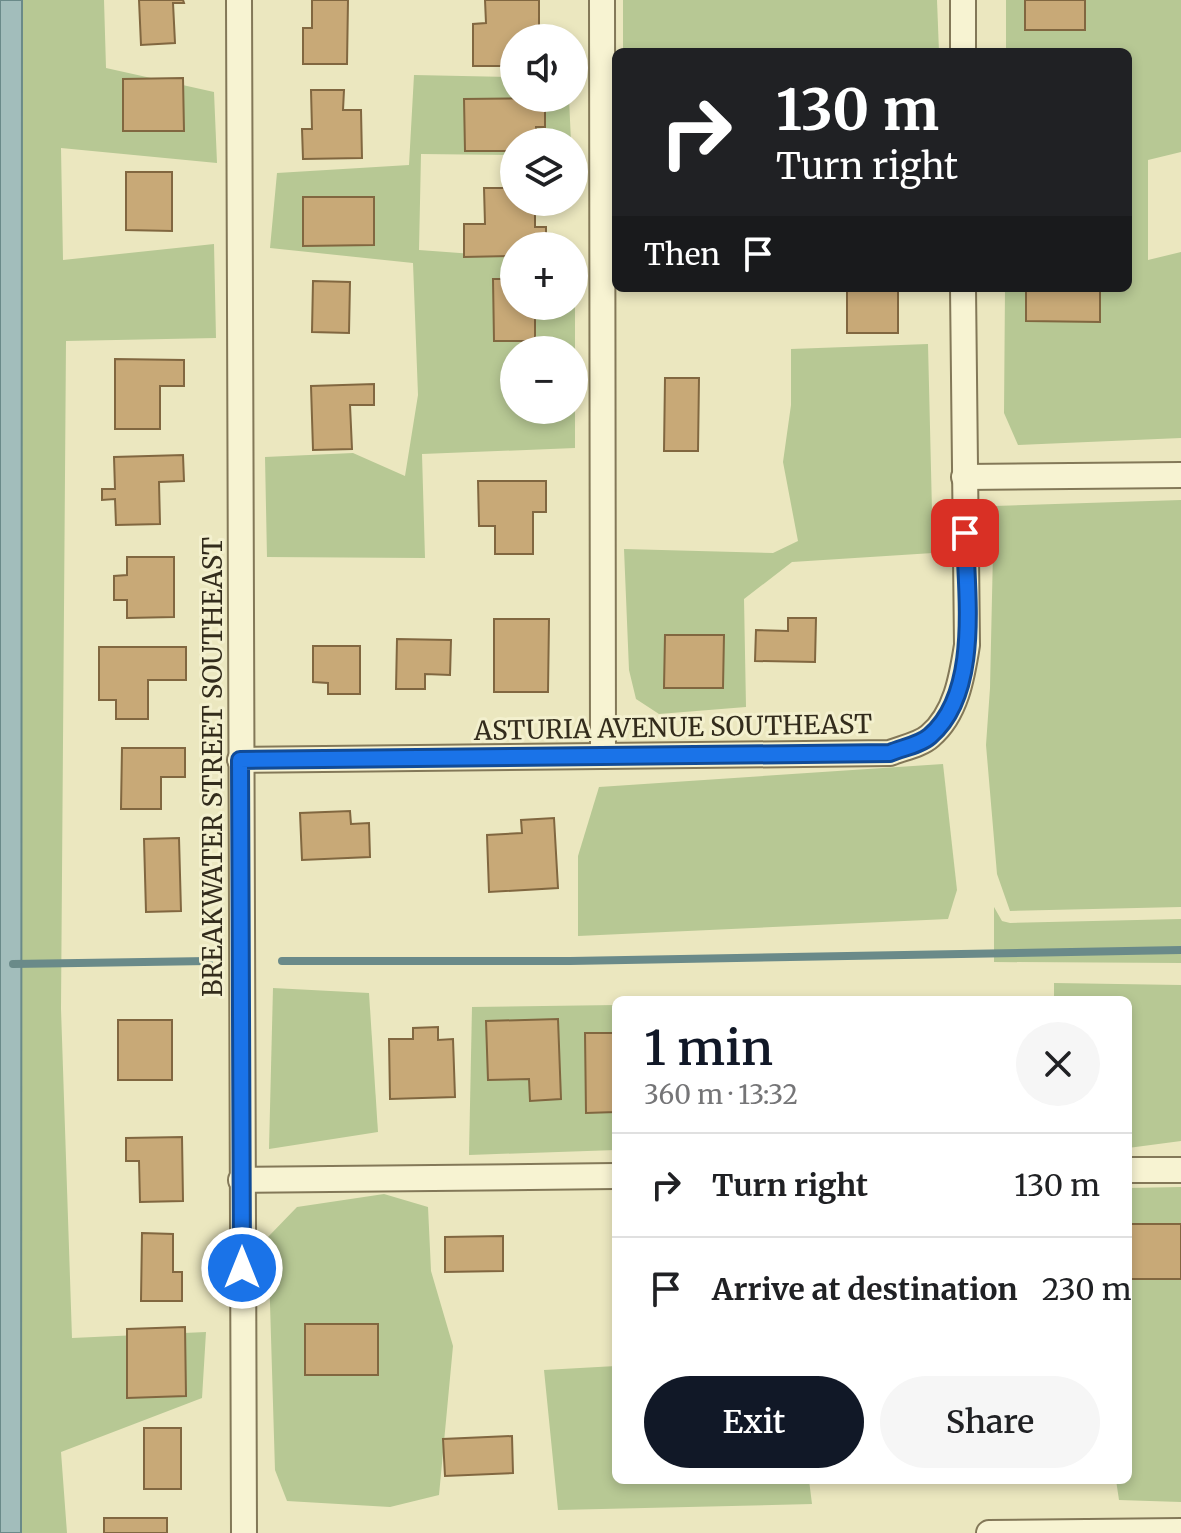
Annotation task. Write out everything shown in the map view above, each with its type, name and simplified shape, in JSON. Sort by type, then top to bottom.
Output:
[{"type":"street","name":"BREAKWATER STREET SOUTHEAST","points":[[239,0],[244,1533]]},
{"type":"street","points":[[602,0],[603,756]]},
{"type":"street","points":[[963,0],[963,48]]},
{"type":"street","name":"ASTURIA AVENUE SOUTHEAST","points":[[240,760],[890,753],[929,738],[946,715],[961,685],[967,645],[963,292]]},
{"type":"street","points":[[964,477],[1181,475]]},
{"type":"street","points":[[1132,1170],[1181,1170]]},
{"type":"street","points":[[241,1180],[612,1176]]},
{"type":"street","points":[[989,1533],[1181,1531]]},
{"type":"green space","points":[[22,0],[104,0],[106,68],[214,92],[217,163],[61,148],[63,260],[214,244],[216,338],[66,341],[61,1009],[72,1338],[206,1332],[202,1398],[61,1452],[67,1533],[22,1533]]},
{"type":"green space","points":[[623,0],[937,0],[939,48],[623,48]]},
{"type":"green space","points":[[1006,0],[1181,0],[1181,152],[1148,160],[1148,260],[1181,252],[1181,438],[1018,445],[1004,413],[1005,292],[1132,292],[1132,48],[1006,48]]},
{"type":"green space","points":[[414,75],[500,77],[500,112],[570,112],[570,128],[500,128],[500,155],[421,154],[419,250],[500,256],[500,320],[575,320],[575,336],[500,336],[500,424],[575,424],[575,448],[422,454],[425,558],[267,557],[265,457],[353,453],[405,476],[418,395],[413,263],[270,248],[277,173],[409,165]]},
{"type":"green space","points":[[928,344],[933,553],[792,562],[744,599],[746,707],[659,714],[636,699],[629,670],[624,549],[773,553],[798,541],[783,462],[791,405],[791,349]]},
{"type":"green space","points":[[1181,500],[1181,907],[1010,911],[997,874],[986,745],[994,506]]},
{"type":"green space","points":[[943,764],[957,890],[948,919],[578,936],[578,856],[599,787]]},
{"type":"green space","points":[[994,907],[1002,921],[1010,923],[1181,919],[1181,963],[994,962]]},
{"type":"green space","points":[[1054,983],[1181,985],[1181,1141],[1132,1147],[1132,996],[1054,996]]},
{"type":"green space","points":[[273,988],[369,993],[378,1132],[269,1149]]},
{"type":"green space","points":[[612,1005],[612,1150],[469,1155],[472,1007]]},
{"type":"green space","points":[[1181,1187],[1181,1502],[1119,1500],[1117,1484],[1132,1484],[1132,1188]]},
{"type":"green space","points":[[384,1194],[428,1207],[431,1271],[453,1346],[439,1495],[390,1507],[287,1501],[275,1470],[268,1237],[297,1207]]},
{"type":"green space","points":[[612,1366],[612,1484],[810,1484],[812,1504],[558,1510],[544,1370]]},
{"type":"water","points":[[0,0],[22,0],[21,1533],[0,1533]]},
{"type":"building","points":[[139,0],[183,0],[184,3],[173,3],[175,43],[141,45]]},
{"type":"building","points":[[312,0],[348,0],[347,64],[303,64],[303,28],[312,28]]},
{"type":"building","points":[[485,0],[539,0],[539,24],[500,24],[500,66],[473,66],[473,24],[486,23]]},
{"type":"building","points":[[1025,0],[1085,0],[1085,30],[1025,30]]},
{"type":"building","points":[[183,78],[184,131],[123,131],[123,79]]},
{"type":"building","points":[[311,90],[344,90],[343,110],[361,110],[362,158],[303,159],[302,129],[312,129]]},
{"type":"building","points":[[464,99],[500,99],[500,112],[545,112],[545,127],[500,128],[500,151],[465,151]]},
{"type":"building","points":[[126,172],[172,172],[172,231],[126,230]]},
{"type":"building","points":[[484,188],[500,188],[500,216],[535,216],[535,227],[546,227],[546,232],[500,232],[500,256],[464,257],[464,224],[485,224]]},
{"type":"building","points":[[303,197],[374,197],[374,245],[303,246]]},
{"type":"building","points":[[493,279],[500,279],[500,320],[535,320],[535,336],[500,336],[500,341],[494,341]]},
{"type":"building","points":[[313,281],[350,282],[349,333],[312,332]]},
{"type":"building","points":[[847,292],[898,292],[898,333],[847,333]]},
{"type":"building","points":[[1026,292],[1100,292],[1100,322],[1026,321]]},
{"type":"building","points":[[115,359],[184,360],[184,386],[160,386],[160,429],[115,429]]},
{"type":"building","points":[[665,378],[699,378],[698,451],[664,451]]},
{"type":"building","points":[[374,384],[374,405],[350,405],[352,449],[313,450],[311,386]]},
{"type":"building","points":[[183,455],[184,481],[159,482],[160,524],[116,525],[115,499],[102,500],[102,489],[115,489],[114,457]]},
{"type":"building","points":[[478,481],[546,481],[546,512],[533,512],[533,554],[495,554],[495,526],[479,526]]},
{"type":"building","points":[[127,557],[174,557],[174,617],[127,618],[127,600],[114,600],[114,576],[127,575]]},
{"type":"building","points":[[788,618],[816,618],[815,662],[755,661],[756,630],[788,631]]},
{"type":"building","points":[[494,619],[549,619],[548,692],[494,692]]},
{"type":"building","points":[[665,635],[724,635],[723,688],[664,688]]},
{"type":"building","points":[[397,639],[451,640],[450,675],[425,674],[425,689],[396,689]]},
{"type":"building","points":[[313,646],[360,646],[360,694],[328,694],[328,683],[313,682]]},
{"type":"building","points":[[99,647],[186,647],[186,680],[148,680],[148,719],[116,719],[116,700],[99,700]]},
{"type":"building","points":[[122,748],[185,748],[185,777],[161,777],[161,809],[121,809]]},
{"type":"building","points":[[350,811],[351,824],[369,823],[370,857],[302,860],[300,813]]},
{"type":"building","points":[[554,818],[558,888],[489,892],[487,835],[522,833],[521,820]]},
{"type":"building","points":[[179,838],[181,911],[146,912],[144,839]]},
{"type":"building","points":[[558,1019],[561,1099],[530,1101],[529,1079],[488,1080],[486,1021]]},
{"type":"building","points":[[118,1020],[172,1020],[172,1080],[118,1080]]},
{"type":"building","points":[[438,1027],[438,1040],[453,1039],[455,1097],[390,1099],[389,1039],[413,1039],[413,1028]]},
{"type":"building","points":[[585,1033],[612,1033],[612,1112],[586,1113]]},
{"type":"building","points":[[182,1137],[183,1201],[140,1202],[139,1161],[126,1161],[126,1138]]},
{"type":"building","points":[[1132,1224],[1181,1224],[1181,1279],[1132,1279]]},
{"type":"building","points":[[142,1233],[173,1234],[173,1272],[182,1272],[182,1301],[141,1301]]},
{"type":"building","points":[[503,1236],[503,1271],[445,1272],[445,1237]]},
{"type":"building","points":[[305,1324],[378,1324],[378,1375],[305,1375]]},
{"type":"building","points":[[185,1327],[186,1396],[127,1398],[127,1329]]},
{"type":"building","points":[[144,1428],[181,1428],[181,1489],[144,1489]]},
{"type":"building","points":[[512,1436],[513,1473],[445,1476],[443,1439]]},
{"type":"building","points":[[104,1518],[167,1518],[167,1533],[104,1533]]},
{"type":"waterway","points":[[282,961],[570,961],[1181,950]]},
{"type":"waterway","points":[[13,964],[209,961]]},
{"type":"route","points":[[242,1268],[240,760],[890,753],[929,738],[946,715],[961,685],[967,645],[965,533]]}]
